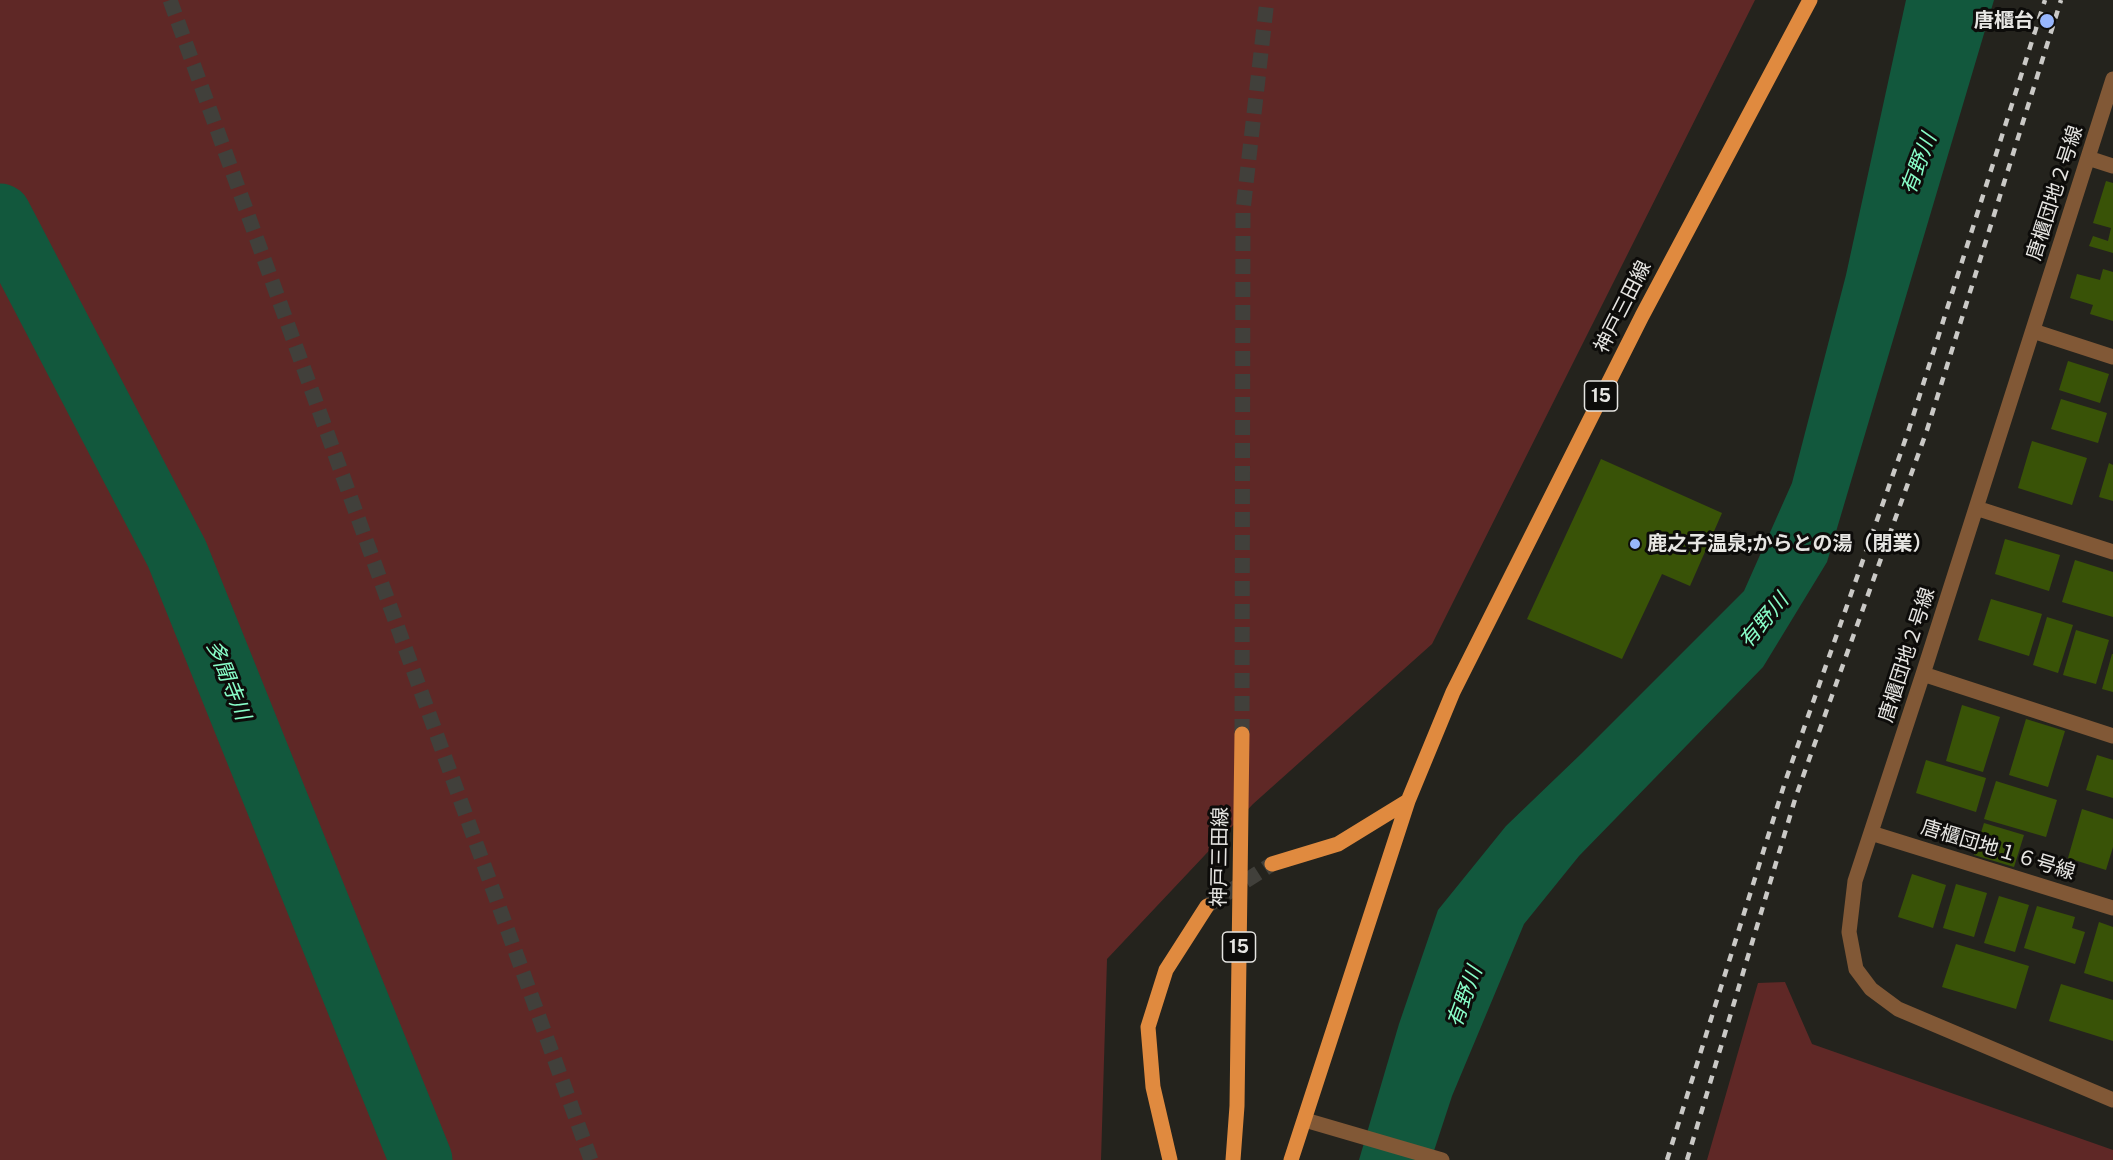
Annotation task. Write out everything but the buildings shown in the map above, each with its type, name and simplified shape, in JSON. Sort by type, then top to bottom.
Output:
[{"type":"main road","name":"神戸三田線","points":[[1291,1160],[1408,801],[1454,692],[1548,499],[1642,316],[1810,0]]},
{"type":"main road","name":"神戸三田線","points":[[1233,1160],[1237,1095],[1242,734]]},
{"type":"main road","points":[[1272,864],[1338,844],[1408,801]]},
{"type":"main road","name":"神戸三田線","points":[[1170,1160],[1153,1087],[1148,1027],[1166,970],[1207,906]]},
{"type":"street","name":"唐櫃団地２号線","points":[[2113,79],[1855,881],[1849,932],[1856,969],[1871,989],[1898,1009],[2113,1100]]},
{"type":"street","points":[[2088,158],[2113,166]]},
{"type":"street","points":[[2033,331],[2113,357]]},
{"type":"street","points":[[1976,508],[2113,552]]},
{"type":"street","points":[[1923,674],[2113,736]]},
{"type":"street","name":"唐櫃団地１６号線","points":[[1871,833],[2113,908]]},
{"type":"street","points":[[1305,1120],[1442,1160]]},
{"type":"shaded area","points":[[0,0],[1755,0],[1432,644],[1253,804],[1107,959],[1101,1160],[0,1160]]},
{"type":"shaded area","points":[[1785,982],[1812,1044],[2113,1150],[2113,1160],[1707,1160],[1758,983]]},
{"type":"water","name":"有野川","points":[[1906,0],[1994,0],[1827,562],[1763,667],[1579,856],[1524,924],[1452,1096],[1431,1160],[1359,1160],[1399,1024],[1438,910],[1506,826],[1744,591],[1792,483],[1846,275]]},
{"type":"waterway","name":"多聞寺川","points":[[0,215],[177,554],[421,1160]]},
{"type":"tunnel","points":[[170,0],[591,1160]]},
{"type":"tunnel","points":[[1242,734],[1243,210],[1267,0]]},
{"type":"tunnel","points":[[1207,906],[1272,864]]},
{"type":"railway","points":[[1667,1160],[1785,782],[1908,432],[2045,0]]},
{"type":"railway","points":[[1687,1160],[1796,796],[1927,430],[2061,0]]},
{"type":"place","name":"唐櫃台","points":[[2047,21]]},
{"type":"place","name":"鹿之子温泉;からとの湯（閉業）","points":[[1635,544]]}]
